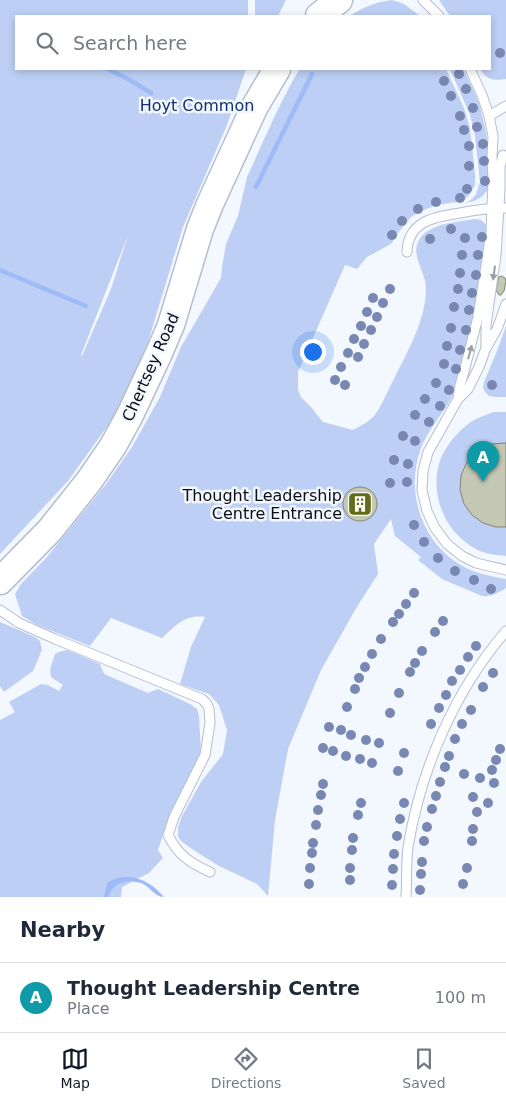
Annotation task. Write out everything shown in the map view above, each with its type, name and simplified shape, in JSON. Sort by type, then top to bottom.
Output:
[{"type":"main road","points":[[306,15],[311,0]]},
{"type":"main road","points":[[320,15],[339,0]]},
{"type":"main road","name":"Chertsey Road","points":[[0,581],[28,553],[90,481],[113,446],[130,415],[160,354],[171,325],[200,230],[210,204],[254,108],[276,70]]},
{"type":"lane","points":[[423,0],[438,15]]},
{"type":"lane","points":[[433,0],[439,15]]},
{"type":"lane","points":[[458,399],[478,317],[491,233],[499,208],[493,179],[493,136],[489,116],[482,94],[470,70]]},
{"type":"lane","points":[[489,116],[506,106]]},
{"type":"lane","points":[[486,348],[486,325],[496,254],[500,167],[504,158],[493,136]]},
{"type":"lane","points":[[407,252],[407,243],[413,231],[428,220],[499,208]]},
{"type":"lane","points":[[506,304],[497,328],[468,389],[458,399],[428,452],[422,490],[427,511],[435,528],[447,544],[462,556],[476,563],[506,570]]},
{"type":"lane","points":[[0,610],[19,623],[202,699],[207,704],[210,723],[204,755],[174,817],[168,835],[174,846],[192,864],[210,872]]},
{"type":"lane","points":[[406,897],[408,849],[421,791],[434,753],[463,691],[487,654],[506,631]]},
{"type":"green space","name":"Hoyt Common","points":[[0,0],[248,0],[248,15],[15,15],[15,70],[246,70],[227,125],[183,227],[148,342],[119,410],[68,481],[0,554]],"holes":[[[128,235],[111,289],[81,355]]]},
{"type":"green space","points":[[255,0],[286,0],[278,15],[255,15]]},
{"type":"green space","points":[[392,0],[404,4],[419,15],[352,15],[370,5]]},
{"type":"green space","points":[[439,0],[506,0],[506,79],[491,79],[481,70],[491,70],[491,15],[449,15]]},
{"type":"green space","points":[[299,70],[446,70],[464,108],[470,128],[475,185],[463,201],[437,205],[411,217],[391,244],[367,257],[357,269],[345,265],[298,372],[298,390],[301,397],[323,422],[353,430],[373,417],[378,411],[410,348],[423,312],[426,288],[416,252],[419,240],[430,230],[444,224],[475,219],[484,223],[488,228],[481,281],[460,377],[451,399],[420,451],[415,487],[417,505],[423,522],[431,537],[443,551],[473,571],[506,579],[506,588],[492,595],[482,596],[442,579],[418,560],[421,557],[395,536],[391,519],[374,544],[378,574],[321,670],[288,749],[275,820],[268,896],[257,884],[219,866],[181,841],[178,836],[178,827],[182,816],[201,782],[223,754],[227,730],[219,705],[209,694],[180,684],[191,647],[205,617],[186,619],[176,625],[162,638],[111,618],[90,646],[37,625],[22,616],[15,594],[21,584],[47,557],[106,484],[132,447],[160,397],[181,347],[221,278],[226,244],[238,216],[247,177]]},
{"type":"green space","points":[[450,70],[464,70],[473,89],[483,119],[490,156],[491,168],[488,189],[481,197],[466,203],[476,194],[480,182],[475,136],[470,115]]},
{"type":"green space","points":[[506,326],[506,397],[489,396],[483,388],[484,382]]},
{"type":"green space","points":[[493,412],[506,412],[506,556],[479,551],[456,534],[443,513],[437,489],[439,464],[451,442],[471,422]]},
{"type":"green space","points":[[0,622],[35,637],[40,641],[42,650],[33,671],[4,692],[0,686]]},
{"type":"green space","points":[[67,650],[100,664],[104,674],[148,693],[158,689],[197,709],[201,754],[171,811],[158,850],[163,858],[149,873],[122,887],[121,897],[0,897],[0,720],[15,712],[9,702],[41,684],[48,685],[59,691],[63,685],[51,677],[50,669],[55,654]]},
{"type":"shaded area","points":[[130,877],[140,879],[149,884],[164,897],[157,895],[144,884],[131,881],[117,885],[110,892],[109,897],[104,897],[107,883],[118,878]]},
{"type":"building","points":[[501,276],[506,281],[504,291],[499,295],[496,290],[499,277]]},
{"type":"building","points":[[506,443],[506,527],[496,527],[483,523],[472,515],[464,504],[460,490],[461,475],[467,462],[477,451],[491,444]]},
{"type":"building","name":"Thought Leadership Centre Entrance","points":[[360,487],[372,492],[377,504],[372,516],[360,521],[348,516],[343,504],[348,492]]},
{"type":"waterway","points":[[110,70],[151,93]]},
{"type":"waterway","points":[[256,187],[312,74]]},
{"type":"waterway","points":[[0,270],[86,306]]},
{"type":"place","name":"Thought Leadership Centre","points":[[483,482]]},
{"type":"place","name":"Thought Leadership Centre Entrance","points":[[360,504]]}]
